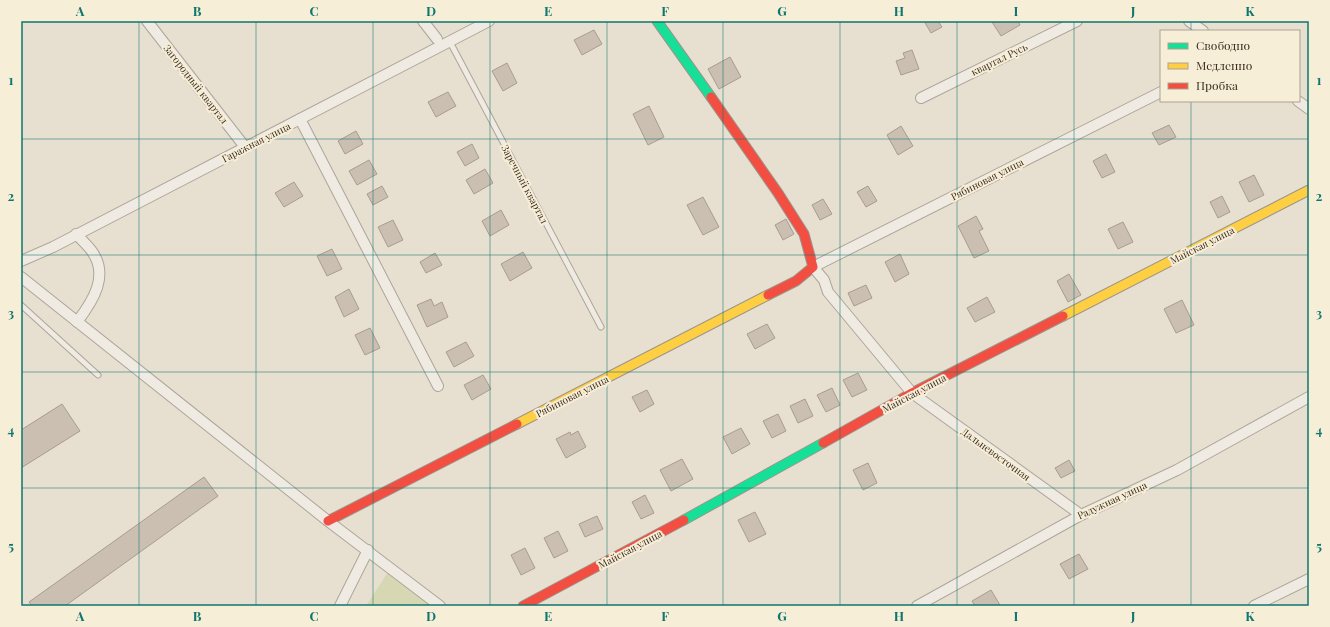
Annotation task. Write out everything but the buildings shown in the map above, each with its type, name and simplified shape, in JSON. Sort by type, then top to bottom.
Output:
[{"type":"street","name":"Загородный квартал","points":[[147,21],[245,148]]},
{"type":"street","points":[[423,21],[436,39]]},
{"type":"street","name":"Гаражная улица","points":[[21,261],[53,247],[490,21]]},
{"type":"street","points":[[657,21],[782,198],[804,234],[813,267],[824,280],[828,292],[912,393]]},
{"type":"street","name":"квартал Русь","points":[[920,98],[1077,21]]},
{"type":"street","points":[[1189,21],[1202,30]]},
{"type":"street","name":"Рябиновая улица","points":[[328,520],[796,281],[813,267],[1160,93]]},
{"type":"street","points":[[1299,102],[1309,109]]},
{"type":"street","points":[[300,119],[438,386]]},
{"type":"street","name":"Майская улица","points":[[523,606],[662,532],[912,393],[1309,190]]},
{"type":"street","points":[[76,234],[92,251],[99,268],[98,287],[90,305],[77,322]]},
{"type":"street","points":[[21,277],[328,520],[440,606]]},
{"type":"street","name":"Дальневосточная","points":[[912,393],[1081,515]]},
{"type":"street","name":"Радужная улица","points":[[917,606],[1081,515],[1177,470],[1309,397]]},
{"type":"street","points":[[340,606],[368,550]]},
{"type":"street","points":[[1254,606],[1309,579]]},
{"type":"lane","name":"Заречный квартал","points":[[450,42],[601,327]]},
{"type":"lane","points":[[21,305],[98,375]]},
{"type":"green space","points":[[390,569],[437,606],[366,606]]},
{"type":"traffic: fast","points":[[657,21],[711,97]]},
{"type":"traffic: fast","points":[[684,520],[823,443]]},
{"type":"traffic: slow","points":[[1063,316],[1309,190]]},
{"type":"traffic: slow","points":[[517,424],[768,295]]},
{"type":"traffic: jam","points":[[711,97],[778,193],[804,234],[813,267],[796,281],[768,295]]},
{"type":"traffic: jam","points":[[823,443],[912,393],[1063,316]]},
{"type":"traffic: jam","points":[[328,521],[517,424]]},
{"type":"traffic: jam","points":[[523,606],[684,520]]}]
